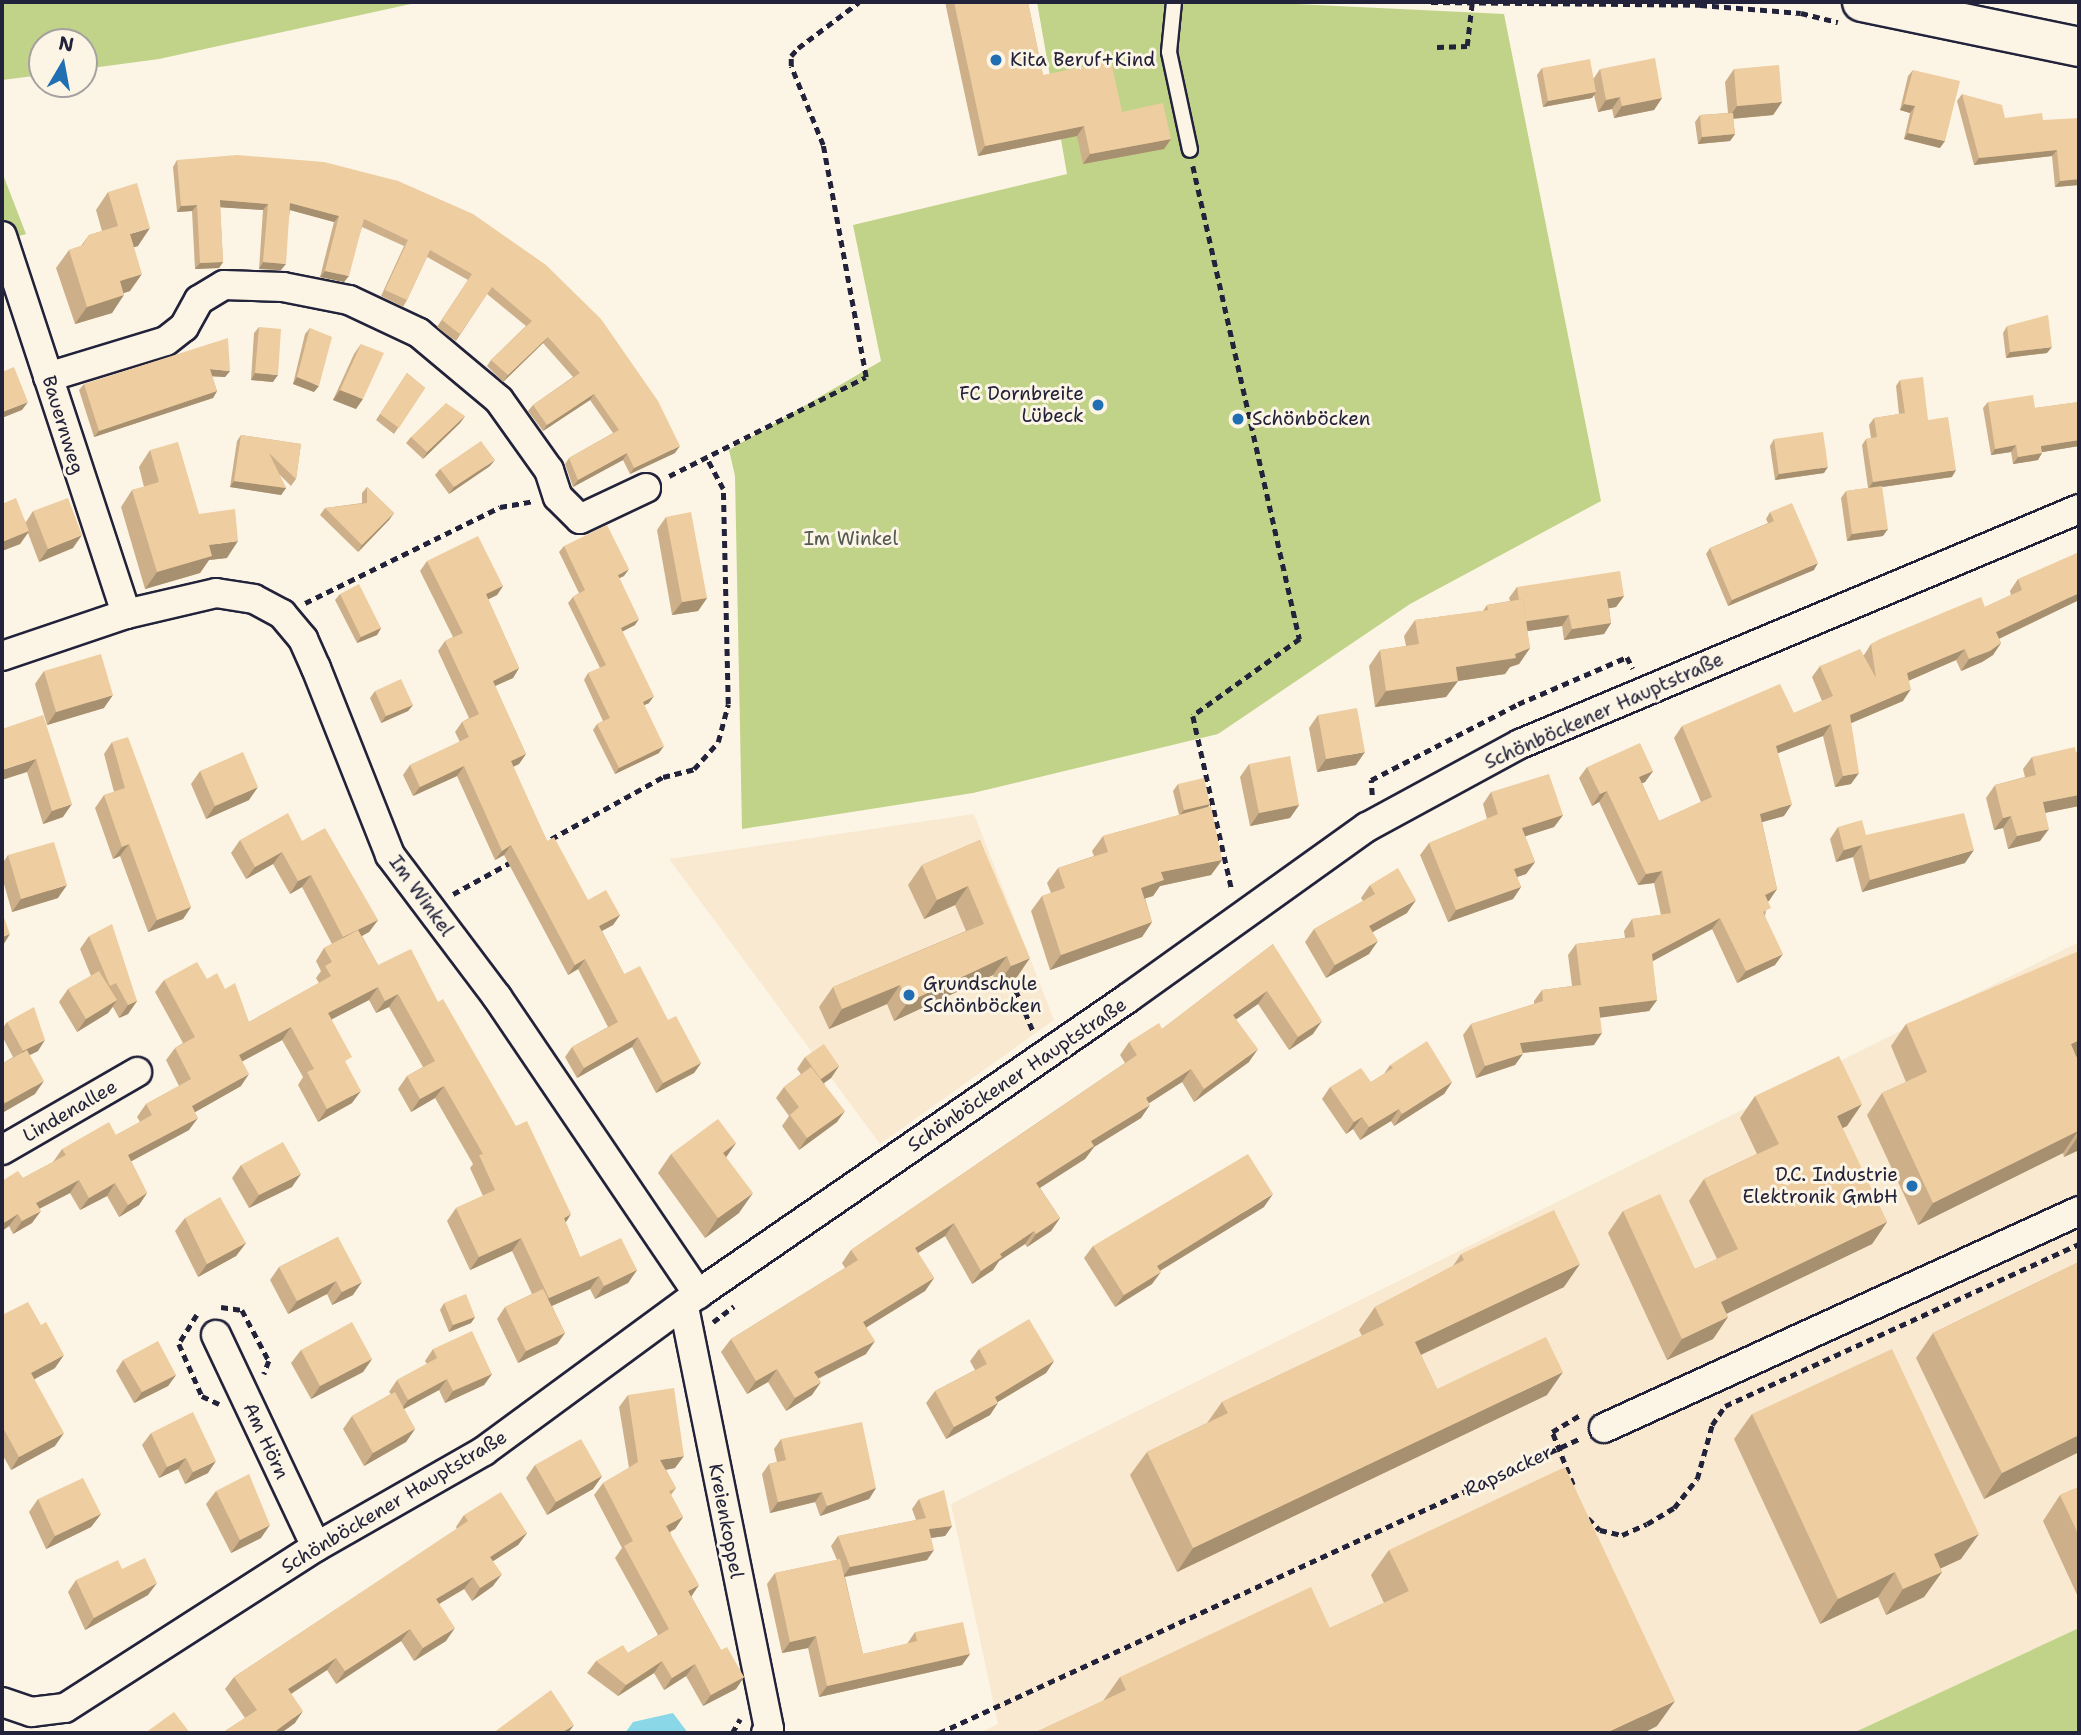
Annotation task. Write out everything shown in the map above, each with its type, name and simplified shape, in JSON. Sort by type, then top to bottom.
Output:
[{"type":"main road","points":[[1856,13],[2079,47]]},
{"type":"street","name":"Bauernweg","points":[[2,236],[126,614]]},
{"type":"street","points":[[48,377],[166,341],[184,327],[199,300],[224,285],[283,287],[349,300],[419,333],[499,400],[550,470],[558,497],[580,519],[646,488]]},
{"type":"street","name":"Schönböckener Hauptstraße","points":[[2,1702],[31,1712],[65,1708],[316,1547],[484,1451],[691,1301],[1367,827],[1520,744],[2079,509]]},
{"type":"street","name":"Im Winkel","points":[[2,656],[126,614],[216,593],[254,598],[282,614],[303,639],[316,668],[390,855],[542,1061],[691,1301]]},
{"type":"street","name":"Lindenallee","points":[[2,1150],[137,1072]]},
{"type":"street","points":[[1604,1428],[2079,1211]]},
{"type":"street","name":"Kreienkoppel","points":[[691,1301],[691,1341],[769,1728],[766,1733]]},
{"type":"street","name":"Am Hörn","points":[[216,1335],[316,1547]]},
{"type":"lane","points":[[1174,2],[1170,52],[1189,150]]},
{"type":"path","points":[[646,488],[866,377],[823,145],[791,66],[791,55],[798,48],[859,2]]},
{"type":"path","points":[[1431,2],[1700,5],[1801,13],[1856,13]]},
{"type":"path","points":[[1437,47],[1467,46],[1472,3]]},
{"type":"path","points":[[1189,150],[1300,639],[1193,716],[1237,918]]},
{"type":"path","points":[[544,843],[663,777],[694,769],[718,742],[728,704],[723,489],[706,457]]},
{"type":"path","points":[[282,614],[500,507],[558,497]]},
{"type":"path","points":[[428,908],[520,856]]},
{"type":"path","points":[[1011,979],[1037,1040]]},
{"type":"path","points":[[691,1341],[738,1303]]},
{"type":"path","name":"Rapsacker","points":[[939,1733],[1604,1428]]},
{"type":"shaded area","name":"Grundschule Schönböcken","points":[[974,814],[1054,1020],[880,1144],[669,859]]},
{"type":"shaded area","points":[[2079,942],[2079,1628],[1853,1733],[979,1733],[998,1724],[951,1504]]},
{"type":"green space","points":[[2,2],[420,2],[159,59],[98,67],[98,28],[28,28],[28,77],[2,80]]},
{"type":"green space","name":"Schönböcken","points":[[1037,2],[1256,2],[1504,14],[1601,501],[1410,604],[1218,734],[973,793],[742,829],[735,476],[729,450],[881,361],[853,225],[1067,174]]},
{"type":"green space","points":[[2,172],[26,234],[2,241]]},
{"type":"green space","points":[[2079,1628],[2079,1733],[1853,1733]]},
{"type":"water","points":[[673,1713],[688,1733],[625,1733],[633,1722]]},
{"type":"building","points":[[954,2],[1028,2],[1043,75],[1111,61],[1122,112],[1163,103],[1171,139],[1090,154],[1084,126],[985,146]]},
{"type":"building","points":[[1655,58],[1662,98],[1622,106],[1620,97],[1606,100],[1600,69]]},
{"type":"building","points":[[1590,59],[1596,92],[1548,101],[1542,68]]},
{"type":"building","points":[[1779,65],[1782,102],[1737,106],[1734,69]]},
{"type":"building","points":[[1913,70],[1960,81],[1945,141],[1908,133],[1915,106],[1904,104]]},
{"type":"building","points":[[1962,94],[2002,105],[2005,118],[2042,113],[2043,120],[2079,118],[2079,179],[2060,181],[2057,150],[1979,158]]},
{"type":"building","points":[[1733,113],[1735,134],[1702,137],[1700,115]]},
{"type":"building","points":[[237,155],[324,162],[398,181],[473,214],[546,265],[601,319],[658,401],[680,446],[634,468],[627,453],[578,480],[569,458],[619,430],[594,394],[547,425],[533,405],[580,373],[548,337],[508,375],[491,360],[532,321],[492,287],[460,334],[442,320],[472,274],[430,250],[407,300],[385,290],[408,240],[364,219],[349,276],[325,271],[339,216],[290,203],[286,264],[263,262],[268,204],[220,200],[223,262],[200,263],[197,205],[181,206],[177,160]]},
{"type":"building","points":[[137,183],[150,228],[130,234],[142,274],[120,281],[124,295],[87,307],[69,250],[83,245],[89,235],[118,226],[108,192]]},
{"type":"building","points":[[2048,315],[2052,347],[2010,352],[2007,326]]},
{"type":"building","points":[[259,327],[281,329],[278,375],[255,373]]},
{"type":"building","points":[[310,328],[332,337],[319,386],[297,377]]},
{"type":"building","points":[[228,338],[230,371],[210,369],[217,391],[99,431],[84,384]]},
{"type":"building","points":[[361,344],[384,353],[363,399],[340,390]]},
{"type":"building","points":[[14,367],[28,402],[2,412],[2,372]]},
{"type":"building","points":[[407,373],[425,388],[399,428],[380,414]]},
{"type":"building","points":[[1923,377],[1928,420],[1948,417],[1956,470],[1873,482],[1866,439],[1877,437],[1874,418],[1905,413],[1900,380]]},
{"type":"building","points":[[2033,395],[2035,408],[2079,402],[2079,440],[2041,446],[2042,453],[2018,457],[2016,445],[1995,449],[1988,402]]},
{"type":"building","points":[[446,403],[465,416],[427,452],[411,437]]},
{"type":"building","points":[[1823,432],[1828,467],[1779,474],[1774,439]]},
{"type":"building","points":[[241,435],[301,444],[296,479],[269,453],[286,488],[234,481]]},
{"type":"building","points":[[481,441],[495,460],[454,487],[440,469]]},
{"type":"building","points":[[178,442],[199,514],[235,509],[238,541],[209,545],[212,556],[157,572],[132,490],[159,482],[150,450]]},
{"type":"building","points":[[1882,486],[1888,529],[1852,534],[1846,491]]},
{"type":"building","points":[[367,487],[394,513],[362,545],[325,508],[367,503]]},
{"type":"building","points":[[16,498],[29,531],[2,542],[2,504]]},
{"type":"building","points":[[68,498],[82,535],[48,549],[33,511]]},
{"type":"building","points":[[1792,503],[1818,563],[1732,600],[1710,548],[1774,521],[1770,512]]},
{"type":"building","points":[[691,512],[707,598],[682,602],[666,517]]},
{"type":"building","points":[[607,525],[629,569],[618,575],[639,619],[621,628],[654,696],[643,702],[664,746],[619,768],[597,724],[610,718],[588,673],[606,665],[573,597],[585,590],[564,546]]},
{"type":"building","points":[[478,536],[503,586],[486,594],[519,668],[493,681],[526,754],[511,761],[547,841],[554,837],[588,900],[606,890],[620,915],[599,926],[624,974],[640,966],[668,1020],[676,1016],[701,1063],[663,1083],[638,1037],[584,1068],[572,1047],[618,1022],[585,959],[575,965],[511,845],[502,851],[464,766],[420,787],[410,765],[469,737],[462,722],[479,714],[445,641],[463,633],[427,561]]},
{"type":"building","points":[[2079,552],[2079,593],[1996,632],[2001,643],[1990,651],[1969,659],[1965,649],[1907,673],[1911,689],[1850,715],[1859,773],[1843,776],[1831,724],[1776,746],[1792,804],[1760,814],[1777,889],[1765,895],[1771,908],[1763,912],[1783,954],[1746,971],[1720,918],[1652,954],[1657,1000],[1599,1007],[1602,1033],[1520,1043],[1523,1054],[1485,1066],[1471,1024],[1543,1001],[1542,990],[1581,985],[1576,944],[1635,937],[1632,919],[1671,913],[1662,871],[1646,874],[1607,791],[1600,794],[1587,767],[1640,743],[1653,771],[1639,777],[1659,821],[1712,797],[1682,726],[1780,684],[1794,713],[1833,696],[1820,666],[1860,649],[1876,678],[1871,644],[1981,597],[1985,607],[2022,590],[2018,579]]},
{"type":"building","points":[[1620,571],[1624,596],[1607,599],[1611,623],[1572,629],[1569,615],[1526,621],[1523,599],[1519,600],[1517,587]]},
{"type":"building","points":[[359,584],[381,628],[361,637],[340,594]]},
{"type":"building","points":[[1523,599],[1530,648],[1515,654],[1516,658],[1456,667],[1458,681],[1386,691],[1380,650],[1419,644],[1415,620],[1488,610],[1487,605]]},
{"type":"building","points":[[101,654],[113,695],[56,712],[44,671]]},
{"type":"building","points":[[401,679],[413,705],[386,716],[375,691]]},
{"type":"building","points":[[1357,708],[1365,752],[1326,759],[1318,715]]},
{"type":"building","points":[[43,715],[72,804],[52,811],[36,759],[2,770],[2,729]]},
{"type":"building","points":[[128,737],[191,907],[157,920],[129,844],[122,847],[104,795],[125,788],[112,742]]},
{"type":"building","points":[[2075,747],[2076,753],[2079,752],[2079,795],[2043,802],[2049,829],[2017,836],[2011,816],[2003,818],[1995,785],[2036,775],[2032,757]]},
{"type":"building","points":[[243,752],[258,787],[215,806],[200,771]]},
{"type":"building","points":[[1290,756],[1299,805],[1259,813],[1249,764]]},
{"type":"building","points":[[1549,774],[1563,815],[1522,828],[1535,862],[1514,869],[1521,887],[1456,910],[1429,843],[1498,814],[1491,792]]},
{"type":"building","points":[[1204,778],[1210,804],[1184,810],[1178,784]]},
{"type":"building","points":[[1211,806],[1222,860],[1161,872],[1164,880],[1141,888],[1152,922],[1061,955],[1042,896],[1065,888],[1058,868],[1108,852],[1103,836]]},
{"type":"building","points":[[288,813],[302,841],[325,828],[378,920],[343,937],[311,875],[298,881],[282,852],[255,867],[240,840]]},
{"type":"building","points":[[1964,813],[1974,850],[1870,880],[1862,845],[1844,850],[1838,827],[1862,820],[1866,835]]},
{"type":"building","points":[[980,840],[1030,958],[1011,966],[1007,956],[908,1002],[900,985],[842,1009],[833,987],[984,924],[968,886],[937,900],[922,865]]},
{"type":"building","points":[[54,842],[67,885],[21,899],[8,855]]},
{"type":"building","points":[[1398,868],[1416,900],[1369,926],[1378,941],[1335,965],[1314,929],[1375,894],[1370,885]]},
{"type":"building","points":[[2,912],[10,934],[2,937]]},
{"type":"building","points":[[112,924],[137,1001],[128,1005],[116,983],[110,986],[89,936]]},
{"type":"building","points":[[358,930],[378,965],[411,949],[438,1002],[443,999],[516,1126],[527,1121],[571,1214],[564,1218],[580,1257],[621,1238],[637,1270],[604,1286],[599,1276],[549,1298],[521,1238],[479,1257],[456,1208],[495,1190],[479,1155],[483,1154],[444,1086],[420,1099],[407,1076],[435,1061],[398,994],[385,1001],[378,987],[328,1013],[352,1057],[345,1061],[361,1091],[327,1109],[307,1072],[314,1069],[291,1027],[239,1055],[249,1074],[192,1106],[198,1118],[128,1155],[147,1193],[128,1205],[115,1183],[89,1198],[79,1180],[36,1203],[41,1211],[22,1221],[18,1214],[2,1224],[2,1181],[18,1171],[23,1178],[66,1155],[62,1149],[109,1122],[116,1135],[152,1115],[146,1104],[191,1079],[175,1048],[195,1037],[164,980],[197,962],[207,979],[217,973],[225,989],[235,983],[249,1022],[331,976],[325,966],[332,962],[324,948]]},
{"type":"building","points":[[1273,944],[1322,1021],[1298,1037],[1267,991],[1233,1015],[1258,1049],[1204,1089],[1191,1069],[1146,1098],[1150,1105],[1091,1141],[1094,1146],[1036,1183],[1060,1218],[1036,1234],[1034,1231],[1000,1254],[1002,1257],[981,1271],[954,1223],[915,1248],[934,1278],[863,1322],[875,1341],[814,1372],[821,1382],[795,1398],[777,1369],[756,1381],[731,1339],[858,1260],[851,1250],[1137,1055],[1129,1042],[1159,1023],[1162,1029]]},
{"type":"building","points":[[2079,951],[2079,1040],[2071,1044],[2079,1063],[2079,1134],[2078,1131],[1933,1203],[1882,1093],[1927,1072],[1906,1024]]},
{"type":"building","points":[[99,971],[117,1000],[86,1019],[68,989]]},
{"type":"building","points":[[34,1007],[45,1040],[23,1051],[7,1022]]},
{"type":"building","points":[[1427,1041],[1452,1082],[1402,1114],[1399,1109],[1369,1127],[1362,1117],[1354,1122],[1330,1087],[1361,1068],[1371,1082],[1393,1068],[1390,1065]]},
{"type":"building","points":[[824,1044],[839,1066],[821,1079],[805,1057]]},
{"type":"building","points":[[27,1050],[44,1081],[5,1103],[2,1096],[2,1064]]},
{"type":"building","points":[[1839,1056],[1862,1104],[1837,1116],[1887,1222],[1721,1302],[1728,1317],[1682,1339],[1623,1211],[1660,1194],[1695,1269],[1738,1249],[1704,1179],[1779,1144],[1755,1096]]},
{"type":"building","points":[[811,1067],[845,1111],[807,1138],[790,1115],[799,1107],[784,1087]]},
{"type":"building","points":[[718,1119],[736,1143],[723,1153],[753,1193],[718,1218],[671,1154]]},
{"type":"building","points":[[283,1142],[301,1174],[259,1195],[241,1165]]},
{"type":"building","points":[[1248,1154],[1273,1194],[1157,1266],[1161,1272],[1124,1295],[1093,1246]]},
{"type":"building","points":[[220,1197],[246,1243],[207,1264],[185,1218]]},
{"type":"building","points":[[1554,1210],[1580,1264],[1415,1342],[1437,1389],[1546,1337],[1563,1372],[1193,1548],[1147,1452],[1228,1413],[1222,1402],[1384,1325],[1375,1307],[1464,1260],[1461,1254]]},
{"type":"building","points":[[338,1237],[362,1282],[342,1292],[336,1281],[297,1301],[279,1267]]},
{"type":"building","points":[[2079,1262],[2079,1435],[2002,1473],[1933,1333]]},
{"type":"building","points":[[543,1289],[565,1333],[526,1351],[505,1307]]},
{"type":"building","points":[[466,1294],[475,1317],[453,1325],[444,1303]]},
{"type":"building","points":[[28,1302],[41,1325],[46,1322],[64,1355],[31,1373],[64,1433],[19,1457],[2,1426],[2,1315]]},
{"type":"building","points":[[1029,1319],[1054,1361],[995,1397],[998,1403],[954,1427],[935,1391],[987,1364],[979,1349]]},
{"type":"building","points":[[352,1322],[372,1359],[320,1386],[301,1350]]},
{"type":"building","points":[[472,1331],[492,1374],[453,1391],[447,1379],[408,1400],[397,1380],[437,1358],[433,1349]]},
{"type":"building","points":[[158,1341],[176,1375],[142,1392],[123,1360]]},
{"type":"building","points":[[1892,1349],[1979,1534],[1934,1554],[1942,1572],[1903,1589],[1895,1572],[1838,1599],[1752,1414]]},
{"type":"building","points":[[674,1388],[684,1456],[660,1460],[676,1488],[669,1491],[683,1517],[666,1526],[699,1585],[688,1591],[721,1650],[727,1647],[744,1677],[711,1695],[695,1664],[672,1678],[662,1661],[626,1685],[596,1661],[623,1645],[628,1653],[669,1629],[624,1546],[633,1541],[603,1483],[638,1462],[628,1395]]},
{"type":"building","points":[[395,1392],[415,1429],[373,1453],[352,1416]]},
{"type":"building","points":[[193,1412],[216,1461],[193,1472],[186,1458],[167,1467],[151,1433]]},
{"type":"building","points":[[862,1422],[876,1488],[827,1506],[822,1492],[778,1502],[769,1464],[786,1460],[781,1439]]},
{"type":"building","points":[[581,1439],[602,1476],[556,1502],[535,1465]]},
{"type":"building","points":[[1565,1467],[1675,1701],[1606,1733],[1034,1733],[1126,1690],[1120,1677],[1311,1587],[1330,1628],[1409,1591],[1389,1550]]},
{"type":"building","points":[[249,1474],[270,1525],[240,1540],[216,1491]]},
{"type":"building","points":[[83,1478],[101,1514],[55,1536],[38,1499]]},
{"type":"building","points":[[2079,1487],[2079,1536],[2060,1495]]},
{"type":"building","points":[[944,1490],[952,1526],[929,1529],[934,1550],[850,1567],[838,1536],[926,1518],[919,1499]]},
{"type":"building","points":[[501,1492],[527,1533],[490,1557],[502,1574],[480,1588],[473,1577],[436,1599],[455,1628],[423,1648],[410,1629],[345,1671],[336,1658],[288,1689],[303,1711],[273,1733],[222,1733],[257,1710],[234,1677],[468,1521],[464,1515]]},
{"type":"building","points":[[145,1558],[157,1583],[94,1618],[76,1580],[118,1560],[122,1569]]},
{"type":"building","points":[[840,1559],[863,1654],[917,1641],[915,1632],[963,1622],[970,1654],[827,1686],[816,1636],[790,1642],[775,1573]]},
{"type":"building","points":[[551,1690],[574,1725],[561,1733],[493,1733]]},
{"type":"building","points":[[174,1712],[190,1733],[145,1733]]},
{"type":"place","name":"Kita Beruf+Kind","points":[[996,60]]},
{"type":"place","name":"FC Dornbreite Lübeck","points":[[1098,405]]},
{"type":"place","name":"Schönböcken","points":[[1238,419]]},
{"type":"place","name":"Grundschule Schönböcken","points":[[909,995]]},
{"type":"place","name":"D.C. Industrie Elektronik GmbH","points":[[1912,1186]]}]
